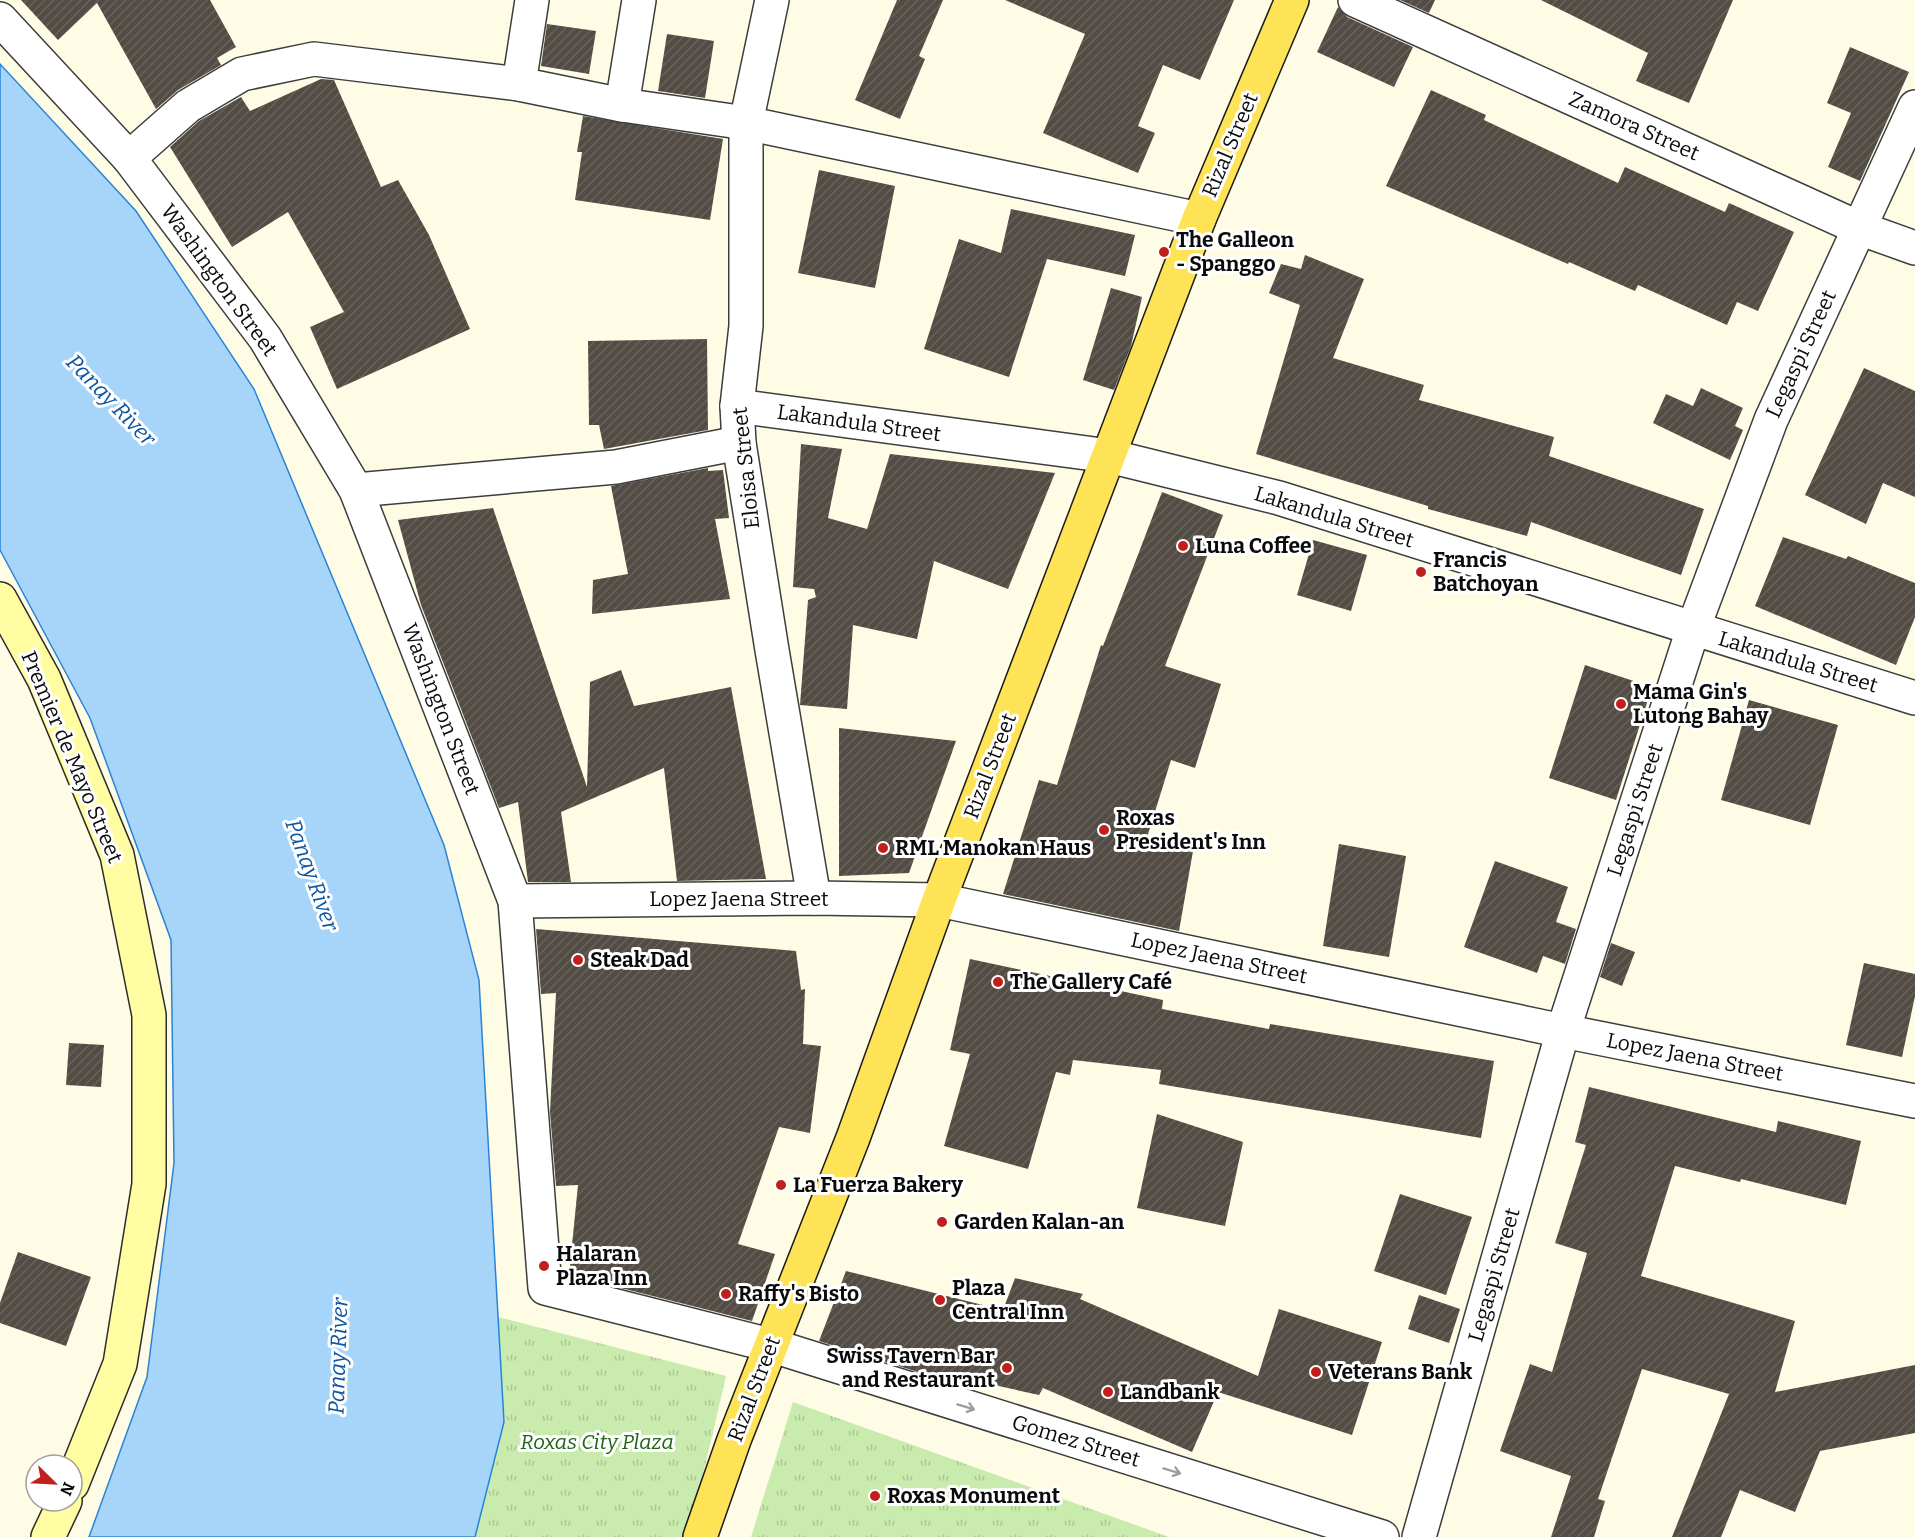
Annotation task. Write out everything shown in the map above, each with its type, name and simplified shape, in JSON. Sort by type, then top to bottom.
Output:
[{"type":"main road","name":"Rizal Street","points":[[700,1537],[770,1345],[853,1138],[939,900],[1199,219],[1292,0]]},
{"type":"main road","name":"Premier de Mayo Street","points":[[0,599],[44,679],[117,855],[149,1015],[149,1184],[120,1364],[84,1454]]},
{"type":"main road","points":[[48,1537],[59,1513]]},
{"type":"street","points":[[519,84],[532,0]]},
{"type":"street","points":[[622,105],[639,0]]},
{"type":"street","name":"Eloisa Street","points":[[772,0],[746,123],[746,326],[737,406],[740,443],[814,898]]},
{"type":"street","name":"Zamora Street","points":[[1355,0],[1859,228],[1915,249]]},
{"type":"street","name":"Washington Street","points":[[0,19],[129,158],[265,338],[356,490],[515,901],[545,1288],[770,1345]]},
{"type":"street","points":[[129,158],[188,106],[242,74],[314,59],[519,84],[622,105],[746,123],[1199,219]]},
{"type":"street","name":"Legaspi Street","points":[[1419,1537],[1563,1031],[1693,629],[1771,420],[1915,107]]},
{"type":"street","name":"Lakandula Street","points":[[737,406],[1109,456],[1279,498],[1915,698]]},
{"type":"street","points":[[356,490],[616,466],[740,443]]},
{"type":"street","name":"Lopez Jaena Street","points":[[515,901],[814,898],[939,900],[1563,1031],[1915,1101]]},
{"type":"street","name":"Gomez Street","points":[[770,1345],[1382,1537]]},
{"type":"green space","name":"Roxas City Plaza","points":[[498,1317],[726,1376],[696,1505],[683,1537],[475,1537],[504,1422]]},
{"type":"green space","points":[[793,1402],[1169,1537],[751,1537]]},
{"type":"water","name":"Panay River","points":[[0,64],[136,211],[254,389],[444,845],[479,980],[504,1422],[475,1537],[89,1537],[147,1377],[174,1163],[171,940],[90,718],[0,550]]},
{"type":"building","points":[[21,0],[210,0],[236,47],[217,58],[221,65],[178,90],[156,109],[97,3],[58,40]]},
{"type":"building","points":[[897,0],[943,0],[919,56],[925,59],[900,119],[855,100]]},
{"type":"building","points":[[1005,0],[1234,0],[1200,80],[1163,65],[1138,126],[1155,133],[1138,173],[1043,133],[1085,34]]},
{"type":"building","points":[[1400,0],[1435,0],[1429,13]]},
{"type":"building","points":[[1541,0],[1733,0],[1689,103],[1636,81],[1648,53]]},
{"type":"building","points":[[1338,7],[1347,17],[1413,47],[1394,87],[1317,52]]},
{"type":"building","points":[[547,24],[596,31],[589,74],[541,66]]},
{"type":"building","points":[[667,34],[714,41],[705,98],[658,91]]},
{"type":"building","points":[[1850,47],[1909,72],[1860,181],[1828,167],[1851,113],[1827,103]]},
{"type":"building","points":[[321,79],[334,80],[381,187],[398,180],[429,235],[470,329],[337,389],[310,327],[344,312],[288,212],[232,247],[170,147],[199,121],[241,97],[250,111]]},
{"type":"building","points":[[1431,90],[1486,115],[1484,120],[1618,183],[1625,167],[1725,212],[1729,203],[1794,232],[1758,311],[1737,302],[1727,325],[1638,285],[1635,291],[1569,262],[1568,264],[1386,186]]},
{"type":"building","points":[[583,116],[723,139],[710,220],[575,200],[582,152],[577,152]]},
{"type":"building","points":[[819,170],[895,186],[875,288],[798,273]]},
{"type":"building","points":[[1011,209],[1135,235],[1125,276],[1047,259],[1009,377],[924,349],[959,239],[1001,253]]},
{"type":"building","points":[[1305,255],[1364,279],[1333,358],[1424,385],[1419,400],[1554,437],[1549,456],[1704,509],[1681,575],[1531,522],[1527,536],[1428,509],[1428,506],[1256,454],[1300,305],[1269,293],[1281,264],[1301,269]]},
{"type":"building","points":[[1111,288],[1142,297],[1131,346],[1114,390],[1083,380]]},
{"type":"building","points":[[707,339],[708,430],[604,449],[599,425],[589,425],[588,341]]},
{"type":"building","points":[[1864,368],[1915,391],[1915,497],[1883,483],[1866,524],[1805,495]]},
{"type":"building","points":[[1701,388],[1743,408],[1735,426],[1743,430],[1730,460],[1653,423],[1666,394],[1693,406]]},
{"type":"building","points":[[801,444],[842,449],[828,518],[867,529],[890,454],[1055,473],[1008,589],[934,561],[917,639],[853,625],[847,709],[800,705],[808,600],[816,597],[814,589],[793,587]]},
{"type":"building","points":[[708,468],[708,471],[723,470],[729,518],[715,519],[730,599],[592,614],[593,580],[628,574],[611,486]]},
{"type":"building","points":[[1162,492],[1223,515],[1165,666],[1221,684],[1195,768],[1171,760],[1145,844],[1193,851],[1179,931],[1003,894],[1039,780],[1057,785],[1101,645],[1103,646]]},
{"type":"building","points":[[493,508],[587,787],[590,682],[621,670],[634,706],[731,687],[766,879],[677,881],[664,768],[561,812],[571,882],[528,882],[518,802],[499,808],[421,605],[398,520]]},
{"type":"building","points":[[1783,537],[1846,559],[1848,556],[1915,583],[1915,617],[1896,665],[1755,606]]},
{"type":"building","points":[[1313,540],[1367,555],[1351,611],[1297,595]]},
{"type":"building","points":[[1585,665],[1652,687],[1616,800],[1549,778]]},
{"type":"building","points":[[1749,700],[1838,725],[1810,825],[1721,800]]},
{"type":"building","points":[[839,728],[956,741],[909,873],[839,876]]},
{"type":"building","points":[[1339,844],[1406,856],[1389,957],[1323,946]]},
{"type":"building","points":[[1495,861],[1568,887],[1556,922],[1576,929],[1565,964],[1543,956],[1537,973],[1464,947]]},
{"type":"building","points":[[536,929],[796,951],[801,990],[805,989],[803,1044],[821,1046],[810,1133],[779,1127],[738,1244],[775,1254],[752,1321],[569,1275],[578,1185],[556,1186],[550,1112],[556,993],[541,994]]},
{"type":"building","points":[[1611,943],[1635,952],[1622,986],[1600,977]]},
{"type":"building","points":[[970,959],[1163,1000],[1162,1009],[1269,1029],[1270,1024],[1494,1061],[1481,1138],[1159,1084],[1161,1070],[1073,1060],[1070,1075],[1056,1072],[1028,1169],[944,1146],[970,1054],[950,1050]]},
{"type":"building","points":[[1864,963],[1915,974],[1915,996],[1902,1057],[1846,1045]]},
{"type":"building","points":[[69,1043],[104,1045],[101,1087],[66,1085]]},
{"type":"building","points":[[1589,1087],[1776,1132],[1778,1121],[1861,1141],[1846,1205],[1741,1179],[1740,1182],[1675,1166],[1641,1276],[1795,1321],[1775,1392],[1915,1365],[1915,1433],[1820,1451],[1795,1512],[1740,1490],[1721,1537],[1672,1537],[1729,1394],[1642,1369],[1598,1499],[1605,1501],[1594,1537],[1551,1537],[1571,1476],[1500,1451],[1530,1364],[1552,1372],[1587,1253],[1555,1243],[1586,1145],[1575,1142]]},
{"type":"building","points":[[1157,1114],[1243,1142],[1225,1226],[1137,1208]]},
{"type":"building","points":[[1400,1194],[1472,1217],[1446,1295],[1374,1271]]},
{"type":"building","points":[[18,1252],[91,1277],[66,1346],[0,1323],[0,1303]]},
{"type":"building","points":[[846,1271],[1003,1310],[1015,1278],[1083,1294],[1080,1299],[1258,1376],[1279,1309],[1382,1342],[1352,1435],[1218,1392],[1192,1452],[1043,1388],[1039,1395],[976,1381],[972,1389],[819,1341]]},
{"type":"building","points":[[1419,1295],[1460,1309],[1449,1343],[1408,1329]]},
{"type":"place","name":"The Galleon - Spanggo","points":[[1164,252]]},
{"type":"place","name":"Luna Coffee","points":[[1183,546]]},
{"type":"place","name":"Francis Batchoyan","points":[[1421,572]]},
{"type":"place","name":"Mama Gin's Lutong Bahay","points":[[1621,704]]},
{"type":"place","name":"Roxas President's Inn","points":[[1104,830]]},
{"type":"place","name":"RML Manokan Haus","points":[[883,848]]},
{"type":"place","name":"Steak Dad","points":[[578,960]]},
{"type":"place","name":"The Gallery Café","points":[[998,982]]},
{"type":"place","name":"La Fuerza Bakery","points":[[781,1185]]},
{"type":"place","name":"Garden Kalan-an","points":[[942,1222]]},
{"type":"place","name":"Halaran Plaza Inn","points":[[544,1266]]},
{"type":"place","name":"Raffy's Bisto","points":[[726,1294]]},
{"type":"place","name":"Plaza Central Inn","points":[[940,1300]]},
{"type":"place","name":"Swiss Tavern Bar and Restaurant","points":[[1007,1368]]},
{"type":"place","name":"Veterans Bank","points":[[1316,1372]]},
{"type":"place","name":"Landbank","points":[[1108,1392]]},
{"type":"place","name":"Roxas Monument","points":[[875,1496]]}]
